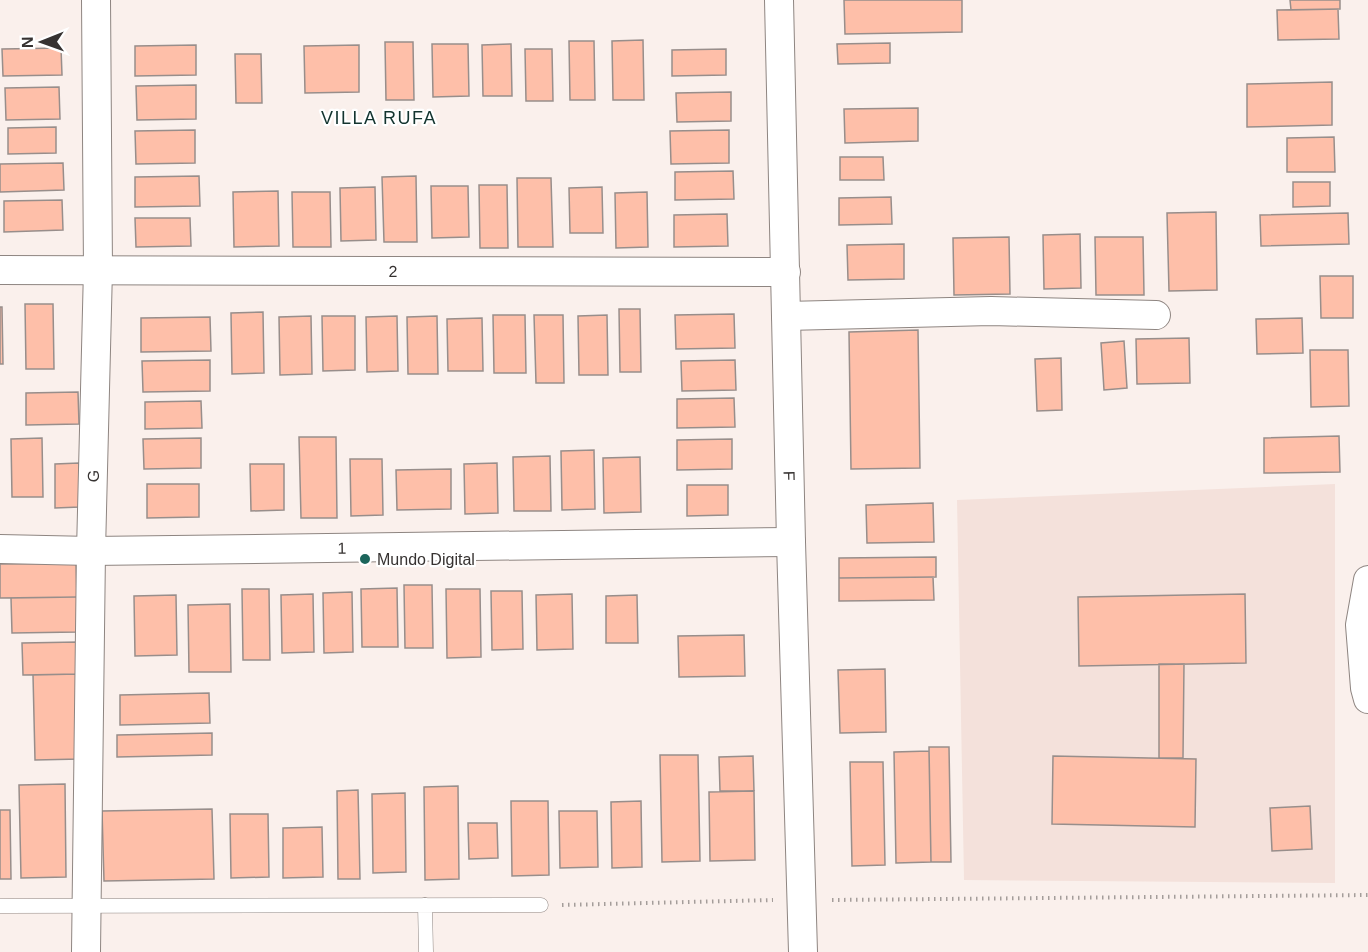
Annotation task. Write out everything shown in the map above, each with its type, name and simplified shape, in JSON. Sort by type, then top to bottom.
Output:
[{"type":"street","name":"G","points":[[86,952],[91,551],[98,269],[96,0]]},
{"type":"street","name":"F","points":[[779,0],[803,952]]},
{"type":"street","name":"2","points":[[0,270],[786,272]]},
{"type":"street","points":[[786,316],[991,312],[1156,315]]},
{"type":"street","name":"1","points":[[0,549],[91,551],[791,542]]},
{"type":"street","points":[[1368,580],[1360,626],[1368,699]]},
{"type":"lane","points":[[425,905],[426,952]]},
{"type":"lane","points":[[0,906],[541,905]]},
{"type":"path","points":[[541,905],[803,900],[1368,895]]},
{"type":"shaded area","points":[[1335,484],[1335,883],[964,880],[957,500]]},
{"type":"building","points":[[844,0],[962,0],[962,32],[845,34]]},
{"type":"building","points":[[1290,0],[1340,0],[1340,9],[1291,10]]},
{"type":"building","points":[[1338,9],[1339,39],[1278,40],[1277,10]]},
{"type":"building","points":[[643,40],[644,100],[613,100],[612,41]]},
{"type":"building","points":[[569,41],[594,41],[595,100],[570,100]]},
{"type":"building","points":[[385,42],[413,42],[414,100],[386,100]]},
{"type":"building","points":[[890,43],[890,63],[838,64],[837,44]]},
{"type":"building","points":[[432,44],[468,44],[469,96],[433,97]]},
{"type":"building","points":[[511,44],[512,96],[483,96],[482,45]]},
{"type":"building","points":[[196,45],[196,75],[135,76],[135,46]]},
{"type":"building","points":[[359,45],[359,92],[305,93],[304,46]]},
{"type":"building","points":[[61,48],[62,75],[3,76],[2,49]]},
{"type":"building","points":[[525,49],[552,49],[553,101],[526,101]]},
{"type":"building","points":[[726,49],[726,75],[672,76],[672,50]]},
{"type":"building","points":[[235,54],[261,54],[262,103],[236,103]]},
{"type":"building","points":[[1332,82],[1332,125],[1247,127],[1247,84]]},
{"type":"building","points":[[196,85],[196,119],[137,120],[136,86]]},
{"type":"building","points":[[59,87],[60,119],[6,120],[5,88]]},
{"type":"building","points":[[731,92],[731,121],[677,122],[676,93]]},
{"type":"building","points":[[918,108],[918,141],[845,143],[844,109]]},
{"type":"building","points":[[56,127],[56,153],[8,154],[8,128]]},
{"type":"building","points":[[195,130],[195,163],[136,164],[135,131]]},
{"type":"building","points":[[729,130],[729,163],[671,164],[670,131]]},
{"type":"building","points":[[1334,137],[1335,172],[1287,172],[1287,138]]},
{"type":"building","points":[[840,157],[883,157],[884,180],[840,180]]},
{"type":"building","points":[[63,163],[64,190],[0,192],[0,164]]},
{"type":"building","points":[[733,171],[734,199],[675,200],[675,172]]},
{"type":"building","points":[[199,176],[200,206],[135,207],[135,177]]},
{"type":"building","points":[[416,176],[417,242],[384,242],[382,177]]},
{"type":"building","points":[[517,178],[551,178],[553,247],[518,247]]},
{"type":"building","points":[[1293,182],[1330,182],[1330,206],[1293,207]]},
{"type":"building","points":[[479,185],[507,185],[508,248],[480,248]]},
{"type":"building","points":[[431,186],[468,186],[469,237],[432,238]]},
{"type":"building","points":[[375,187],[376,240],[341,241],[340,188]]},
{"type":"building","points":[[602,187],[603,233],[570,233],[569,188]]},
{"type":"building","points":[[278,191],[279,246],[234,247],[233,192]]},
{"type":"building","points":[[292,192],[330,192],[331,247],[293,247]]},
{"type":"building","points":[[647,192],[648,247],[616,248],[615,193]]},
{"type":"building","points":[[891,197],[892,224],[839,225],[839,198]]},
{"type":"building","points":[[62,200],[63,230],[4,232],[4,201]]},
{"type":"building","points":[[1216,212],[1217,290],[1169,291],[1167,213]]},
{"type":"building","points":[[1348,213],[1349,244],[1261,246],[1260,215]]},
{"type":"building","points":[[727,214],[728,246],[674,247],[674,215]]},
{"type":"building","points":[[135,218],[190,218],[191,246],[136,247]]},
{"type":"building","points":[[1080,234],[1081,288],[1044,289],[1043,235]]},
{"type":"building","points":[[1009,237],[1010,294],[954,295],[953,238]]},
{"type":"building","points":[[1095,237],[1143,237],[1144,295],[1096,295]]},
{"type":"building","points":[[904,244],[904,279],[848,280],[847,245]]},
{"type":"building","points":[[1320,276],[1353,276],[1353,318],[1321,318]]},
{"type":"building","points":[[25,304],[53,304],[54,369],[26,369]]},
{"type":"building","points":[[0,307],[2,307],[3,364],[0,364]]},
{"type":"building","points":[[619,309],[640,309],[641,372],[620,372]]},
{"type":"building","points":[[263,312],[264,373],[232,374],[231,313]]},
{"type":"building","points":[[734,314],[735,348],[676,349],[675,315]]},
{"type":"building","points":[[493,315],[525,315],[526,373],[494,373]]},
{"type":"building","points":[[534,315],[563,315],[564,383],[536,383]]},
{"type":"building","points":[[607,315],[608,375],[579,375],[578,316]]},
{"type":"building","points":[[311,316],[312,374],[280,375],[279,317]]},
{"type":"building","points":[[322,316],[355,316],[355,370],[323,371]]},
{"type":"building","points":[[397,316],[398,371],[367,372],[366,317]]},
{"type":"building","points":[[437,316],[438,374],[408,374],[407,317]]},
{"type":"building","points":[[210,317],[211,351],[141,352],[141,318]]},
{"type":"building","points":[[482,318],[483,371],[448,371],[447,319]]},
{"type":"building","points":[[1302,318],[1303,353],[1257,354],[1256,319]]},
{"type":"building","points":[[918,330],[920,468],[851,469],[849,332]]},
{"type":"building","points":[[1189,338],[1190,383],[1137,384],[1136,339]]},
{"type":"building","points":[[1124,341],[1127,388],[1104,390],[1101,343]]},
{"type":"building","points":[[1310,350],[1348,350],[1349,406],[1311,407]]},
{"type":"building","points":[[1061,358],[1062,410],[1037,411],[1035,359]]},
{"type":"building","points":[[210,360],[210,391],[143,392],[142,361]]},
{"type":"building","points":[[735,360],[736,390],[682,391],[681,361]]},
{"type":"building","points":[[78,392],[79,424],[26,425],[26,393]]},
{"type":"building","points":[[734,398],[735,427],[677,428],[677,399]]},
{"type":"building","points":[[201,401],[202,428],[145,429],[145,402]]},
{"type":"building","points":[[1339,436],[1340,472],[1264,473],[1264,438]]},
{"type":"building","points":[[299,437],[336,437],[337,518],[301,518]]},
{"type":"building","points":[[42,438],[43,497],[12,497],[11,439]]},
{"type":"building","points":[[201,438],[201,468],[144,469],[143,439]]},
{"type":"building","points":[[732,439],[732,469],[677,470],[677,440]]},
{"type":"building","points":[[594,450],[595,509],[562,510],[561,451]]},
{"type":"building","points":[[550,456],[551,511],[514,511],[513,457]]},
{"type":"building","points":[[640,457],[641,512],[604,513],[603,458]]},
{"type":"building","points":[[350,459],[382,459],[383,515],[351,516]]},
{"type":"building","points":[[79,463],[80,507],[55,508],[55,464]]},
{"type":"building","points":[[497,463],[498,513],[465,514],[464,464]]},
{"type":"building","points":[[250,464],[284,464],[284,510],[251,511]]},
{"type":"building","points":[[451,469],[451,509],[397,510],[396,470]]},
{"type":"building","points":[[147,484],[199,484],[199,517],[147,518]]},
{"type":"building","points":[[687,485],[728,485],[728,515],[687,516]]},
{"type":"building","points":[[933,503],[934,542],[867,543],[866,505]]},
{"type":"building","points":[[936,557],[936,577],[839,578],[839,558]]},
{"type":"building","points":[[76,563],[77,597],[0,598],[0,564]]},
{"type":"building","points":[[933,577],[934,600],[839,601],[839,578]]},
{"type":"building","points":[[404,585],[432,585],[433,648],[405,648]]},
{"type":"building","points":[[397,588],[398,647],[362,647],[361,589]]},
{"type":"building","points":[[242,589],[269,589],[270,660],[243,660]]},
{"type":"building","points":[[446,589],[480,589],[481,657],[447,658]]},
{"type":"building","points":[[491,591],[522,591],[523,649],[492,650]]},
{"type":"building","points":[[352,592],[353,652],[324,653],[323,593]]},
{"type":"building","points":[[313,594],[314,652],[282,653],[281,595]]},
{"type":"building","points":[[572,594],[573,649],[537,650],[536,595]]},
{"type":"building","points":[[1245,594],[1246,663],[1079,666],[1078,597]]},
{"type":"building","points":[[176,595],[177,655],[135,656],[134,596]]},
{"type":"building","points":[[637,595],[638,643],[606,643],[606,596]]},
{"type":"building","points":[[77,597],[77,632],[12,633],[11,598]]},
{"type":"building","points":[[230,604],[231,672],[189,672],[188,605]]},
{"type":"building","points":[[744,635],[745,676],[679,677],[678,636]]},
{"type":"building","points":[[78,642],[78,674],[23,675],[22,643]]},
{"type":"building","points":[[1159,664],[1184,664],[1183,758],[1159,758]]},
{"type":"building","points":[[885,669],[886,732],[840,733],[838,670]]},
{"type":"building","points":[[78,674],[80,759],[35,760],[33,675]]},
{"type":"building","points":[[209,693],[210,723],[120,725],[120,695]]},
{"type":"building","points":[[212,733],[212,755],[117,757],[117,735]]},
{"type":"building","points":[[929,747],[949,747],[951,862],[931,862]]},
{"type":"building","points":[[929,751],[931,862],[896,863],[894,752]]},
{"type":"building","points":[[660,755],[698,755],[700,861],[662,862]]},
{"type":"building","points":[[753,756],[754,791],[720,791],[719,757]]},
{"type":"building","points":[[1053,756],[1196,759],[1195,827],[1052,824]]},
{"type":"building","points":[[850,762],[883,762],[885,865],[852,866]]},
{"type":"building","points":[[65,784],[66,877],[21,878],[19,785]]},
{"type":"building","points":[[458,786],[459,879],[425,880],[424,787]]},
{"type":"building","points":[[358,790],[360,879],[338,879],[337,791]]},
{"type":"building","points":[[754,791],[755,860],[710,861],[709,792]]},
{"type":"building","points":[[405,793],[406,872],[373,873],[372,794]]},
{"type":"building","points":[[511,801],[548,801],[549,875],[512,876]]},
{"type":"building","points":[[641,801],[642,867],[612,868],[611,802]]},
{"type":"building","points":[[1310,806],[1312,849],[1272,851],[1270,808]]},
{"type":"building","points":[[212,809],[214,879],[104,881],[102,811]]},
{"type":"building","points":[[0,810],[10,810],[11,879],[0,879]]},
{"type":"building","points":[[559,811],[597,811],[598,867],[560,868]]},
{"type":"building","points":[[230,814],[268,814],[269,877],[231,878]]},
{"type":"building","points":[[468,823],[497,823],[498,858],[469,859]]},
{"type":"building","points":[[322,827],[323,877],[283,878],[283,828]]},
{"type":"place","name":"Mundo Digital","points":[[365,559]]},
{"type":"district","name":"VILLA RUFA","points":[[379,118]]}]
